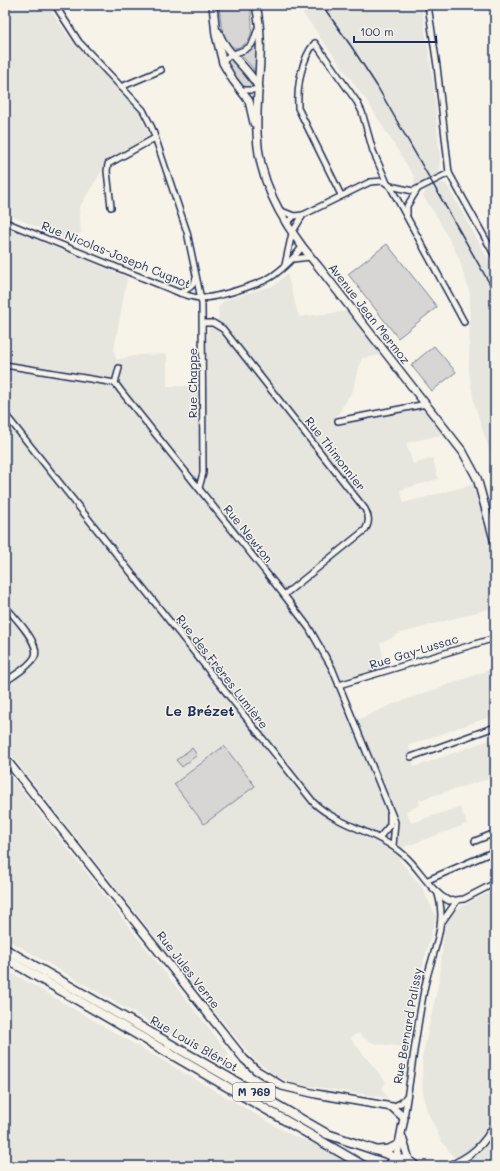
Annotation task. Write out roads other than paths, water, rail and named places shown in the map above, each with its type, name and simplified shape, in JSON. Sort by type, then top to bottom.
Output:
[{"type":"main road","points":[[213,5],[218,47],[223,63],[250,104],[257,133]]},
{"type":"main road","name":"Avenue Jean Mermoz","points":[[256,5],[260,25],[262,53],[257,133],[260,160],[279,210],[286,224],[302,247],[426,404],[470,463],[482,492],[495,542]]},
{"type":"main road","points":[[216,26],[224,45],[253,76],[259,88]]},
{"type":"main road","name":"Rue Jules Verne","points":[[5,758],[233,1046],[256,1070],[268,1079],[296,1091],[392,1107]]},
{"type":"main road","name":"Rue Louis Blériot","points":[[5,949],[326,1134],[390,1155],[396,1160]]},
{"type":"main road","name":"Rue Louis Blériot","points":[[5,958],[364,1166]]},
{"type":"main road","points":[[392,1107],[404,1118]]},
{"type":"main road","name":"Rue Bernard Palissy","points":[[396,1160],[402,1135],[404,1118]]},
{"type":"main road","name":"Rue Bernard Palissy","points":[[402,1135],[414,1165]]},
{"type":"main road","points":[[371,1150],[389,1149],[399,1144]]},
{"type":"main road","points":[[332,1147],[359,1166]]},
{"type":"main road","points":[[388,1166],[396,1160],[414,1165]]},
{"type":"street","name":"Rue Chappe","points":[[55,5],[79,42],[143,110],[155,138],[187,232],[201,298],[203,323],[203,473],[199,488]]},
{"type":"street","points":[[428,5],[437,66],[449,173],[495,256]]},
{"type":"street","points":[[223,63],[225,58],[231,54],[245,50],[252,44],[260,25]]},
{"type":"street","points":[[341,195],[298,108],[298,99],[306,57],[315,43],[357,102],[362,112],[373,151],[389,184],[464,322]]},
{"type":"street","points":[[121,87],[161,70]]},
{"type":"street","points":[[241,90],[253,90],[259,88]]},
{"type":"street","points":[[111,207],[106,171],[108,164],[155,138]]},
{"type":"street","points":[[279,210],[294,216],[304,215],[341,195],[370,182],[383,181],[410,191],[419,189],[449,173]]},
{"type":"street","points":[[408,217],[407,206],[419,189]]},
{"type":"street","points":[[285,265],[292,233],[304,215]]},
{"type":"street","points":[[286,224],[294,216]]},
{"type":"street","name":"Rue Nicolas-Joseph Cugnot","points":[[5,222],[180,293],[201,298],[213,297],[260,282],[273,276],[293,259],[302,247]]},
{"type":"street","points":[[293,259],[310,257]]},
{"type":"street","points":[[180,293],[194,283],[197,277]]},
{"type":"street","name":"Rue Thimonnier","points":[[203,323],[213,323],[223,329],[366,509],[369,516],[369,523],[365,530],[284,595]]},
{"type":"street","points":[[5,366],[114,383],[119,368]]},
{"type":"street","name":"Rue Newton","points":[[114,383],[284,595],[321,648],[339,685],[396,826],[393,846]]},
{"type":"street","points":[[338,421],[426,404]]},
{"type":"street","name":"Rue des Frères Lumière","points":[[5,414],[306,794],[329,815],[393,846],[417,867],[438,893],[449,901],[456,902]]},
{"type":"street","points":[[5,606],[33,640],[36,649],[35,657],[5,682]]},
{"type":"street","name":"Rue Gay-Lussac","points":[[339,685],[495,638]]},
{"type":"street","points":[[412,757],[495,727]]},
{"type":"street","points":[[378,838],[390,825],[390,811]]},
{"type":"street","points":[[475,841],[495,833]]},
{"type":"street","points":[[428,880],[495,851]]},
{"type":"street","points":[[456,902],[495,883]]},
{"type":"street","name":"Rue Bernard Palissy","points":[[404,1118],[424,989],[442,922],[438,893]]},
{"type":"street","name":"Rue Bernard Palissy","points":[[442,922],[456,902]]},
{"type":"street","points":[[392,1107],[401,1103],[408,1095]]},
{"type":"street","points":[[448,1166],[475,1153],[491,1133],[495,1124]]},
{"type":"railway","points":[[322,5],[377,86],[495,293]]},
{"type":"district","name":"Le Brézet","points":[[200,711]]}]
